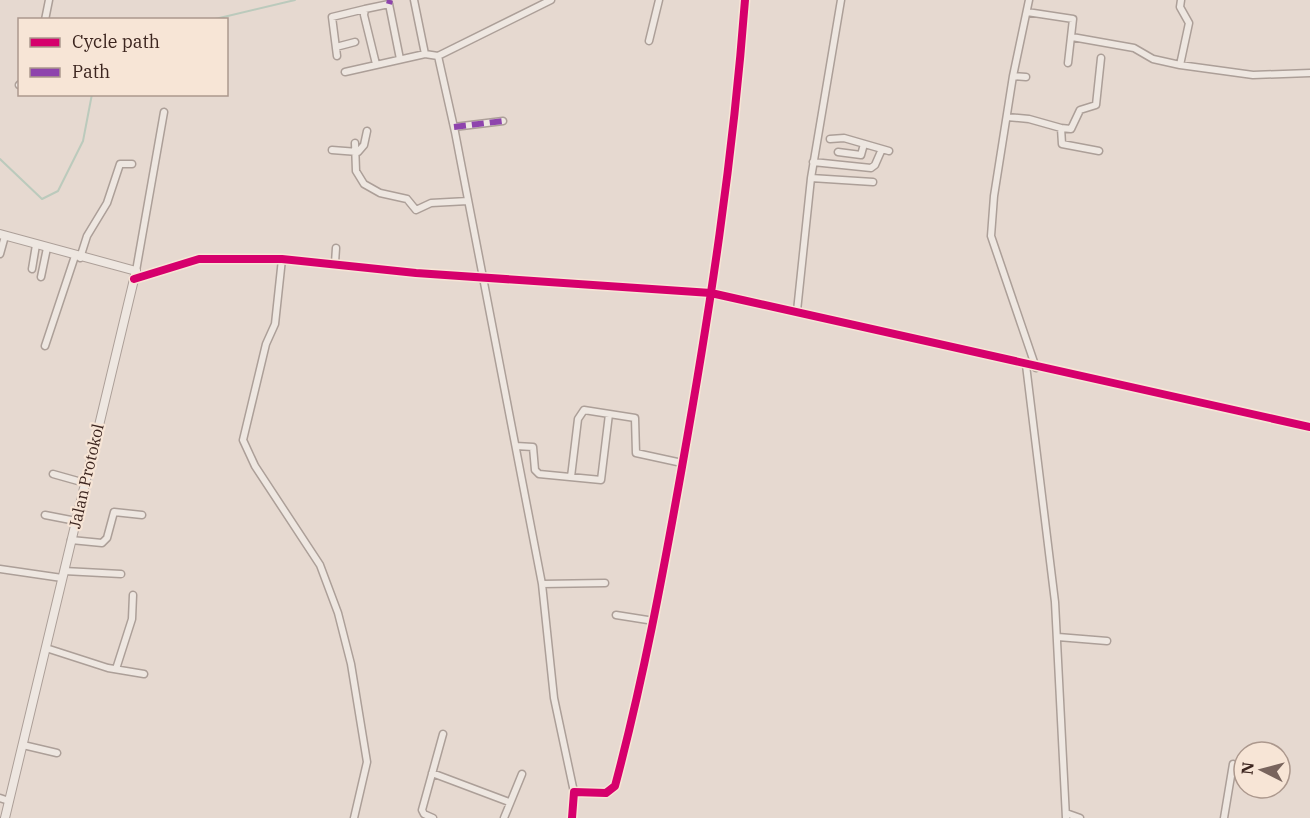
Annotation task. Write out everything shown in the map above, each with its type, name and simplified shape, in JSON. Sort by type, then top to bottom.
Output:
[{"type":"street","points":[[45,18],[49,0]]},
{"type":"street","points":[[414,0],[425,54]]},
{"type":"street","points":[[345,72],[400,58],[425,54],[438,56],[551,0]]},
{"type":"street","points":[[649,41],[659,0]]},
{"type":"street","points":[[574,792],[606,794],[615,786],[654,621],[711,293],[736,111],[745,0]]},
{"type":"street","points":[[797,311],[813,162],[841,0]]},
{"type":"street","points":[[1029,0],[1013,76],[994,196],[991,236],[1036,368]]},
{"type":"street","points":[[1180,0],[1180,7],[1189,23],[1180,64]]},
{"type":"street","points":[[337,56],[332,17],[389,2],[400,58]]},
{"type":"street","points":[[365,9],[364,15],[376,64]]},
{"type":"street","points":[[1027,12],[1073,19],[1068,63]]},
{"type":"street","points":[[1072,37],[1134,48],[1153,59],[1180,64],[1253,75],[1310,73]]},
{"type":"street","points":[[336,47],[355,42]]},
{"type":"street","points":[[438,56],[454,127],[542,584],[554,698],[574,792],[572,818]]},
{"type":"street","points":[[1007,117],[1029,119],[1071,129],[1077,113],[1093,107],[1098,102],[1101,58]]},
{"type":"street","points":[[1013,76],[1026,77]]},
{"type":"street","points":[[135,275],[164,112]]},
{"type":"street","points":[[454,127],[503,121]]},
{"type":"street","points":[[1061,128],[1062,144],[1099,151]]},
{"type":"street","points":[[332,150],[355,153],[364,145],[367,131]]},
{"type":"street","points":[[813,162],[871,168],[885,150],[844,138],[831,139]]},
{"type":"street","points":[[355,143],[356,171],[364,184],[380,193],[407,199],[414,209],[432,203],[468,201]]},
{"type":"street","points":[[837,152],[861,155],[864,144]]},
{"type":"street","points":[[45,346],[77,257],[107,203],[120,164],[132,164]]},
{"type":"street","points":[[811,178],[873,182]]},
{"type":"street","points":[[0,254],[2,235],[135,275],[199,259],[282,259],[483,278],[711,293],[1036,368],[1310,425]]},
{"type":"street","points":[[32,269],[36,245]]},
{"type":"street","points":[[41,277],[47,248]]},
{"type":"street","points":[[334,263],[336,248]]},
{"type":"street","points":[[282,259],[275,324],[266,344],[243,440],[255,466],[320,566],[338,613],[351,664],[367,762],[354,818]]},
{"type":"street","name":"Jalan Protokol","points":[[5,818],[135,275]]},
{"type":"street","points":[[1026,365],[1058,637],[1066,816],[1080,818]]},
{"type":"street","points":[[571,477],[579,415],[588,410],[637,419],[636,452],[639,455],[682,464]]},
{"type":"street","points":[[516,446],[533,447],[535,470],[539,474],[602,479],[609,414]]},
{"type":"street","points":[[53,474],[85,483]]},
{"type":"street","points":[[71,540],[102,543],[107,538],[114,512],[142,514]]},
{"type":"street","points":[[45,515],[76,522]]},
{"type":"street","points":[[0,569],[63,574],[121,574]]},
{"type":"street","points":[[542,584],[604,583]]},
{"type":"street","points":[[116,669],[132,618],[133,595]]},
{"type":"street","points":[[616,615],[654,621]]},
{"type":"street","points":[[1058,637],[1107,641]]},
{"type":"street","points":[[46,648],[116,669],[144,674]]},
{"type":"street","points":[[433,818],[424,814],[422,810],[443,734]]},
{"type":"street","points":[[22,745],[57,753]]},
{"type":"street","points":[[1224,818],[1232,770]]},
{"type":"street","points":[[432,773],[509,802]]},
{"type":"street","points":[[504,818],[522,774]]},
{"type":"street","points":[[0,798],[9,801]]},
{"type":"waterway","points":[[219,18],[295,0]]},
{"type":"waterway","points":[[0,159],[42,199],[58,191],[83,141],[92,96]]},
{"type":"marked path","points":[[389,4],[390,0]]},
{"type":"marked path","points":[[454,127],[503,121]]},
{"type":"cycle path","points":[[572,818],[574,792],[606,793],[615,786],[660,587],[711,292],[734,118],[745,0]]},
{"type":"cycle path","points":[[134,279],[199,259],[282,259],[416,273],[711,293],[1310,427]]}]
